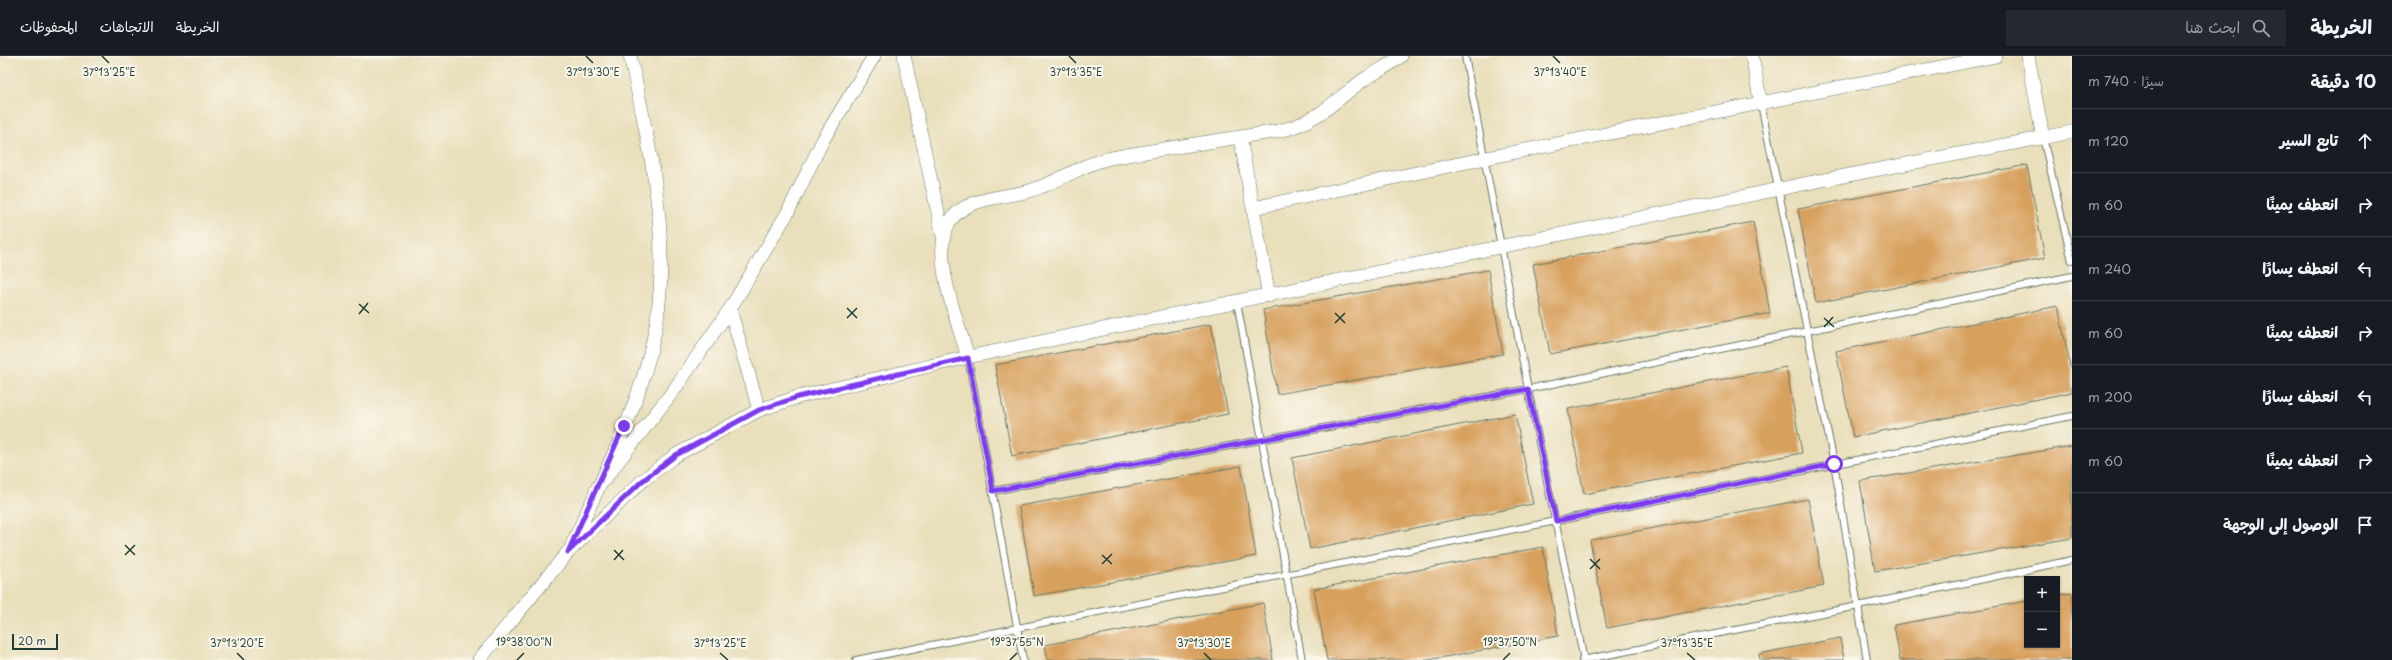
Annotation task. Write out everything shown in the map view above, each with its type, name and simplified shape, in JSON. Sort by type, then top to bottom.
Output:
[{"type":"street","points":[[568,552],[596,490],[645,372],[657,320],[660,294],[661,233],[657,198],[630,56]]},
{"type":"street","points":[[596,490],[694,362],[730,309],[790,207],[823,140],[874,56]]},
{"type":"street","points":[[904,56],[942,236],[941,252],[944,271],[968,358]]},
{"type":"street","points":[[942,236],[949,221],[960,210],[974,204],[1031,191],[1092,163],[1288,128],[1316,117],[1366,78],[1401,56]]},
{"type":"street","points":[[1752,56],[1761,104]]},
{"type":"street","points":[[1253,208],[1486,158],[1996,56]]},
{"type":"street","points":[[2028,56],[2043,138]]},
{"type":"street","points":[[479,660],[568,552],[641,482],[676,455],[759,410],[798,397],[968,358],[1501,247],[2072,132]]},
{"type":"street","points":[[1240,137],[1269,296]]},
{"type":"street","points":[[730,309],[759,410]]},
{"type":"lane","points":[[1465,56],[1486,158],[1528,389],[1583,660],[1858,606],[2072,560]]},
{"type":"lane","points":[[1761,104],[1805,330],[1834,464],[1867,660]]},
{"type":"lane","points":[[2043,138],[2072,261]]},
{"type":"lane","points":[[993,491],[1528,389],[1805,330],[2072,276]]},
{"type":"lane","points":[[1237,302],[1302,660]]},
{"type":"lane","points":[[968,358],[1024,660]]},
{"type":"lane","points":[[856,660],[1287,575],[2072,416]]},
{"type":"building","points":[[2027,165],[2045,258],[1816,303],[1798,209]]},
{"type":"building","points":[[1753,222],[1770,313],[1550,354],[1533,264]]},
{"type":"building","points":[[1488,270],[1503,354],[1277,394],[1263,310]]},
{"type":"building","points":[[2058,306],[2072,375],[2072,392],[1853,437],[1836,351]]},
{"type":"building","points":[[1211,324],[1228,414],[1012,456],[995,365]]},
{"type":"building","points":[[1786,367],[1802,453],[1584,494],[1568,409]]},
{"type":"building","points":[[1515,414],[1533,504],[1310,549],[1292,458]]},
{"type":"building","points":[[2072,446],[2072,538],[1875,571],[1860,481]]},
{"type":"building","points":[[1241,466],[1256,556],[1034,596],[1019,506]]},
{"type":"building","points":[[1808,499],[1824,586],[1607,628],[1590,540]]},
{"type":"building","points":[[1543,547],[1558,636],[1428,660],[1327,660],[1314,589]]},
{"type":"building","points":[[2072,593],[2072,660],[1900,660],[1894,625],[2024,602],[2024,648],[2060,648],[2060,595]]},
{"type":"building","points":[[1263,603],[1273,660],[1048,660],[1045,645]]},
{"type":"building","points":[[1840,638],[1844,660],[1760,660],[1759,654]]},
{"type":"route","points":[[624,426],[568,552],[641,482],[676,455],[719,430],[759,410],[798,397],[968,358],[993,491],[1528,389],[1556,521],[1834,464]]}]
